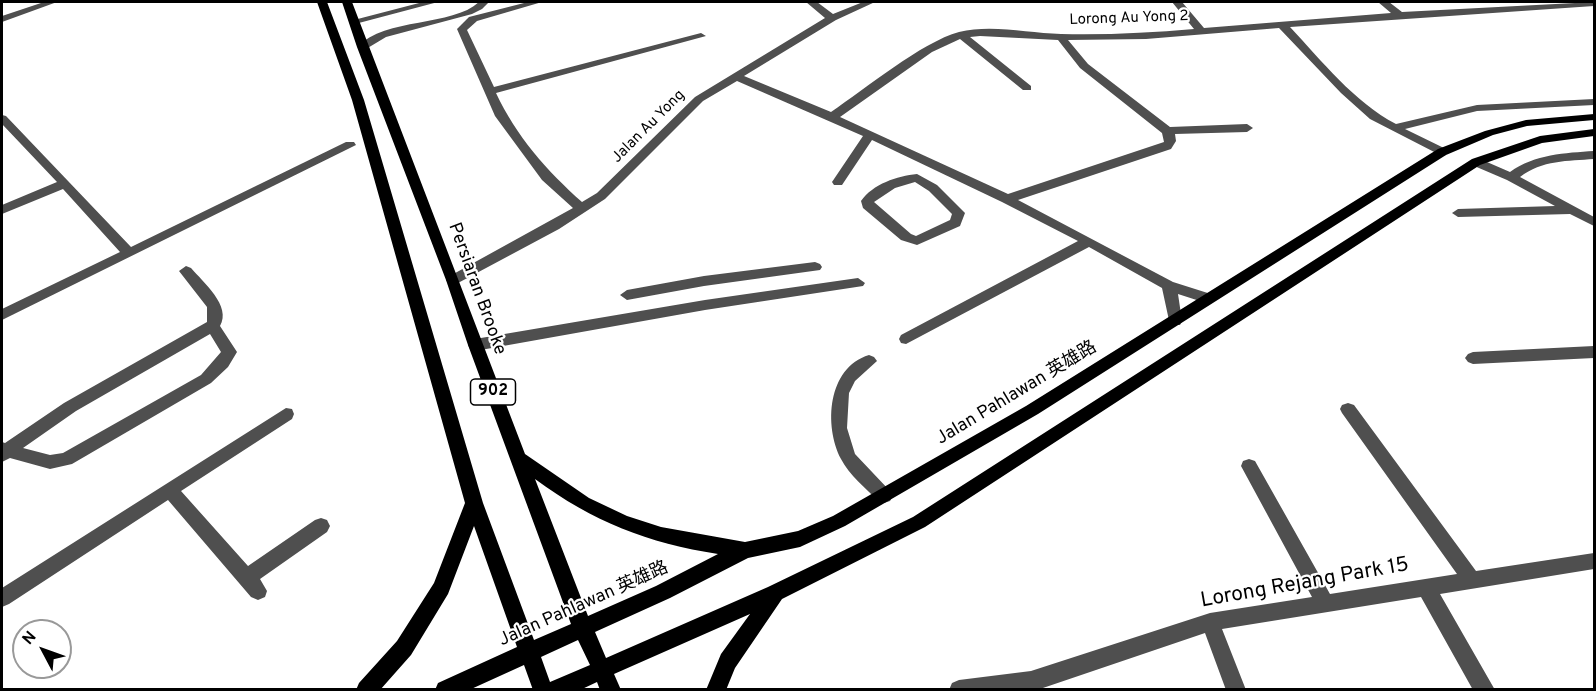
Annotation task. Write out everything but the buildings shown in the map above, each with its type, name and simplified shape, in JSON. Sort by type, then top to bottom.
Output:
[{"type":"main road","name":"902","points":[[322,2],[358,100],[474,503],[543,690]]},
{"type":"main road","name":"Persiaran Brooke","points":[[347,2],[582,627],[611,690]]},
{"type":"main road","name":"Jalan Pahlawan 英雄路","points":[[446,690],[663,592],[745,550],[800,538],[839,521],[1032,410],[1442,153],[1489,132],[1526,123],[1594,117]]},
{"type":"main road","points":[[556,690],[775,593],[919,522],[1476,162],[1540,140],[1594,133]]},
{"type":"main road","points":[[519,459],[583,503],[633,527],[688,543],[745,550]]},
{"type":"main road","points":[[366,690],[404,648],[441,588],[474,503]]},
{"type":"main road","points":[[716,690],[728,661],[775,593]]},
{"type":"street","points":[[2,19],[52,2]]},
{"type":"street","points":[[355,21],[433,2]]},
{"type":"street","points":[[362,47],[390,33],[454,16],[480,6],[484,2]]},
{"type":"street","points":[[537,2],[468,22],[462,29],[501,117],[546,177],[582,209]]},
{"type":"street","points":[[811,2],[832,18]]},
{"type":"street","name":"Jalan Au Yong","points":[[453,280],[582,209],[601,196],[699,99],[832,18],[870,2]]},
{"type":"street","points":[[1177,2],[1201,31]]},
{"type":"street","points":[[1383,2],[1400,15]]},
{"type":"street","name":"Lorong Au Yong 2","points":[[832,117],[928,50],[961,35],[980,33],[1061,37],[1146,36],[1400,15],[1594,3]]},
{"type":"street","points":[[382,15],[390,33]]},
{"type":"street","points":[[454,16],[468,22]]},
{"type":"street","points":[[1283,26],[1345,91],[1374,117],[1442,153]]},
{"type":"street","points":[[961,35],[1027,88]]},
{"type":"street","points":[[491,91],[701,36]]},
{"type":"street","points":[[1007,199],[1167,146],[1170,138],[1167,131],[1084,66],[1061,37]]},
{"type":"street","points":[[737,77],[832,117],[1007,199],[1089,241],[1167,285],[1209,299]]},
{"type":"street","points":[[1393,128],[1477,108],[1594,102]]},
{"type":"street","points":[[2,118],[49,165],[129,253]]},
{"type":"street","points":[[1167,131],[1248,128]]},
{"type":"street","points":[[838,182],[869,135]]},
{"type":"street","points":[[2,315],[350,145]]},
{"type":"street","points":[[1511,177],[1536,161],[1594,155]]},
{"type":"street","points":[[1476,162],[1511,177],[1594,222]]},
{"type":"street","points":[[917,178],[933,188],[959,213],[954,224],[916,241],[906,237],[867,205],[867,201],[872,195],[906,179],[917,178],[934,166]]},
{"type":"street","points":[[2,210],[65,183]]},
{"type":"street","points":[[1458,213],[1574,210]]},
{"type":"street","points":[[906,339],[1089,241]]},
{"type":"street","points":[[627,295],[704,281],[815,267]]},
{"type":"street","points":[[3,452],[70,407],[212,326],[216,320],[214,306],[186,271]]},
{"type":"street","points":[[704,281],[705,306]]},
{"type":"street","points":[[475,345],[858,283]]},
{"type":"street","points":[[1167,285],[1172,296],[1175,321]]},
{"type":"street","points":[[3,452],[50,462],[66,459],[206,379],[223,363],[229,352],[212,326]]},
{"type":"street","points":[[1473,358],[1594,352]]},
{"type":"street","points":[[869,361],[850,377],[841,393],[839,428],[848,457],[884,496]]},
{"type":"street","points":[[1348,409],[1472,580]]},
{"type":"street","points":[[2,598],[286,414]]},
{"type":"street","points":[[1249,466],[1325,603]]},
{"type":"street","points":[[170,489],[252,585],[321,526]]},
{"type":"street","name":"Lorong Rejang Park 15","points":[[959,690],[1031,681],[1057,674],[1210,622],[1594,561]]},
{"type":"street","points":[[1426,588],[1485,690]]},
{"type":"street","points":[[1210,622],[1236,690]]}]
